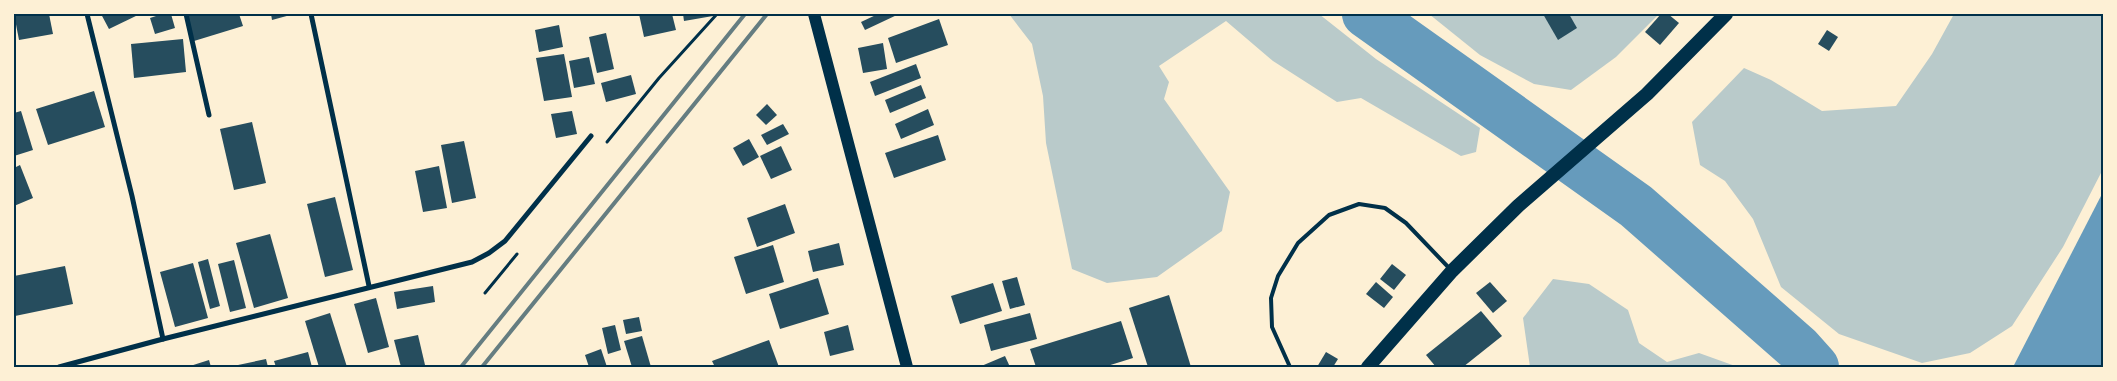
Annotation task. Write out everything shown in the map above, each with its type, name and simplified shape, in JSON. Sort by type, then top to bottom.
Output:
[{"type":"highway","points":[[1368,367],[1452,271],[1518,206],[1647,94],[1726,14]]},
{"type":"main road","points":[[814,14],[907,367]]},
{"type":"street","points":[[87,14],[132,196],[164,339]]},
{"type":"street","points":[[186,14],[208,115]]},
{"type":"street","points":[[311,14],[369,286]]},
{"type":"street","points":[[59,367],[369,286],[472,262],[490,253],[505,241],[591,136]]},
{"type":"lane","points":[[1290,367],[1272,327],[1271,298],[1278,276],[1298,243],[1329,215],[1359,204],[1385,208],[1406,224],[1452,271]]},
{"type":"shaded area","points":[[1009,14],[1319,14],[1376,59],[1480,128],[1476,152],[1461,156],[1361,98],[1337,102],[1273,61],[1226,21],[1159,66],[1169,82],[1164,99],[1230,192],[1222,231],[1157,277],[1107,283],[1072,269],[1046,143],[1043,96],[1032,44]]},
{"type":"shaded area","points":[[1429,14],[1659,14],[1616,57],[1571,90],[1534,84],[1480,55]]},
{"type":"shaded area","points":[[1954,14],[2103,14],[2103,169],[2063,247],[2012,326],[1970,353],[1922,363],[1839,334],[1781,287],[1753,219],[1725,181],[1700,165],[1692,122],[1744,68],[1771,80],[1822,111],[1896,106],[1932,54]]},
{"type":"shaded area","points":[[1553,279],[1589,284],[1628,310],[1639,343],[1667,362],[1699,353],[1738,367],[1530,367],[1523,318]]},
{"type":"water","points":[[2103,192],[2103,367],[2013,367]]},
{"type":"building","points":[[14,14],[49,14],[53,34],[19,40]]},
{"type":"building","points":[[101,14],[140,14],[109,29]]},
{"type":"building","points":[[162,14],[171,14],[175,28],[155,34],[150,18]]},
{"type":"building","points":[[187,14],[239,14],[243,26],[194,41]]},
{"type":"building","points":[[271,14],[294,14],[272,20]]},
{"type":"building","points":[[639,14],[672,14],[676,30],[644,37]]},
{"type":"building","points":[[683,14],[713,14],[713,16],[684,21]]},
{"type":"building","points":[[878,14],[899,14],[865,30],[861,22]]},
{"type":"building","points":[[1543,14],[1569,14],[1577,28],[1558,40]]},
{"type":"building","points":[[1661,14],[1668,14],[1679,23],[1660,45],[1645,32]]},
{"type":"building","points":[[939,19],[948,45],[896,63],[888,38]]},
{"type":"building","points":[[559,25],[563,47],[539,52],[535,30]]},
{"type":"building","points":[[1827,30],[1838,37],[1829,51],[1818,44]]},
{"type":"building","points":[[606,33],[614,69],[597,73],[589,37]]},
{"type":"building","points":[[183,39],[186,72],[134,78],[131,44]]},
{"type":"building","points":[[883,43],[887,69],[863,73],[858,48]]},
{"type":"building","points":[[564,54],[572,97],[544,101],[536,58]]},
{"type":"building","points":[[589,57],[595,84],[574,88],[569,61]]},
{"type":"building","points":[[916,64],[921,78],[875,96],[870,82]]},
{"type":"building","points":[[631,75],[636,94],[606,102],[601,83]]},
{"type":"building","points":[[921,85],[926,98],[890,113],[885,100]]},
{"type":"building","points":[[94,91],[105,127],[48,145],[36,109]]},
{"type":"building","points":[[767,104],[777,115],[766,125],[756,115]]},
{"type":"building","points":[[928,109],[934,125],[901,139],[895,124]]},
{"type":"building","points":[[21,111],[33,150],[14,156],[14,113]]},
{"type":"building","points":[[572,111],[577,134],[556,138],[551,114]]},
{"type":"building","points":[[252,122],[266,183],[234,190],[220,129]]},
{"type":"building","points":[[783,124],[789,134],[767,145],[761,135]]},
{"type":"building","points":[[938,135],[946,160],[894,178],[885,153]]},
{"type":"building","points":[[749,139],[759,157],[743,166],[733,148]]},
{"type":"building","points":[[464,141],[476,198],[452,203],[441,145]]},
{"type":"building","points":[[781,146],[792,170],[771,179],[760,156]]},
{"type":"building","points":[[20,165],[33,198],[14,206],[14,168]]},
{"type":"building","points":[[439,166],[447,208],[423,212],[415,171]]},
{"type":"building","points":[[335,197],[353,270],[325,277],[307,204]]},
{"type":"building","points":[[785,204],[795,233],[757,247],[747,218]]},
{"type":"building","points":[[270,234],[288,298],[254,308],[236,243]]},
{"type":"building","points":[[839,243],[844,265],[813,272],[808,251]]},
{"type":"building","points":[[773,245],[784,282],[746,294],[734,257]]},
{"type":"building","points":[[208,259],[220,306],[210,309],[198,262]]},
{"type":"building","points":[[234,260],[246,308],[230,312],[218,264]]},
{"type":"building","points":[[193,263],[208,318],[175,327],[160,272]]},
{"type":"building","points":[[1392,264],[1406,275],[1394,290],[1380,279]]},
{"type":"building","points":[[65,266],[73,304],[15,316],[14,276]]},
{"type":"building","points":[[1017,277],[1025,305],[1010,309],[1002,281]]},
{"type":"building","points":[[818,278],[829,314],[780,329],[769,294]]},
{"type":"building","points":[[1376,282],[1393,297],[1384,308],[1366,294]]},
{"type":"building","points":[[1490,282],[1507,301],[1493,313],[1476,293]]},
{"type":"building","points":[[993,283],[1002,311],[960,324],[951,296]]},
{"type":"building","points":[[433,286],[435,302],[397,309],[394,292]]},
{"type":"building","points":[[1169,295],[1191,367],[1148,367],[1129,308]]},
{"type":"building","points":[[376,298],[389,347],[368,353],[354,304]]},
{"type":"building","points":[[1481,311],[1502,336],[1463,367],[1436,367],[1426,355]]},
{"type":"building","points":[[330,313],[347,367],[319,367],[305,321]]},
{"type":"building","points":[[1030,313],[1037,339],[991,351],[984,325]]},
{"type":"building","points":[[639,317],[642,331],[626,334],[623,320]]},
{"type":"building","points":[[1121,321],[1133,358],[1104,367],[1036,367],[1030,349]]},
{"type":"building","points":[[615,325],[621,350],[608,354],[602,328]]},
{"type":"building","points":[[848,325],[854,350],[830,356],[824,332]]},
{"type":"building","points":[[418,335],[425,365],[401,367],[394,340]]},
{"type":"building","points":[[642,336],[651,367],[632,367],[624,341]]},
{"type":"building","points":[[769,340],[779,367],[715,367],[712,361]]},
{"type":"building","points":[[601,349],[607,367],[589,367],[585,355]]},
{"type":"building","points":[[308,352],[312,367],[276,367],[274,361]]},
{"type":"building","points":[[1326,352],[1338,359],[1333,367],[1317,367]]},
{"type":"building","points":[[1005,356],[1010,367],[979,367]]},
{"type":"building","points":[[266,359],[268,367],[239,367],[238,365]]},
{"type":"building","points":[[209,360],[211,367],[187,367]]},
{"type":"waterway","points":[[1366,14],[1636,206],[1798,348],[1815,367]]},
{"type":"railway","points":[[461,367],[745,14]]},
{"type":"railway","points":[[482,367],[767,14]]}]
